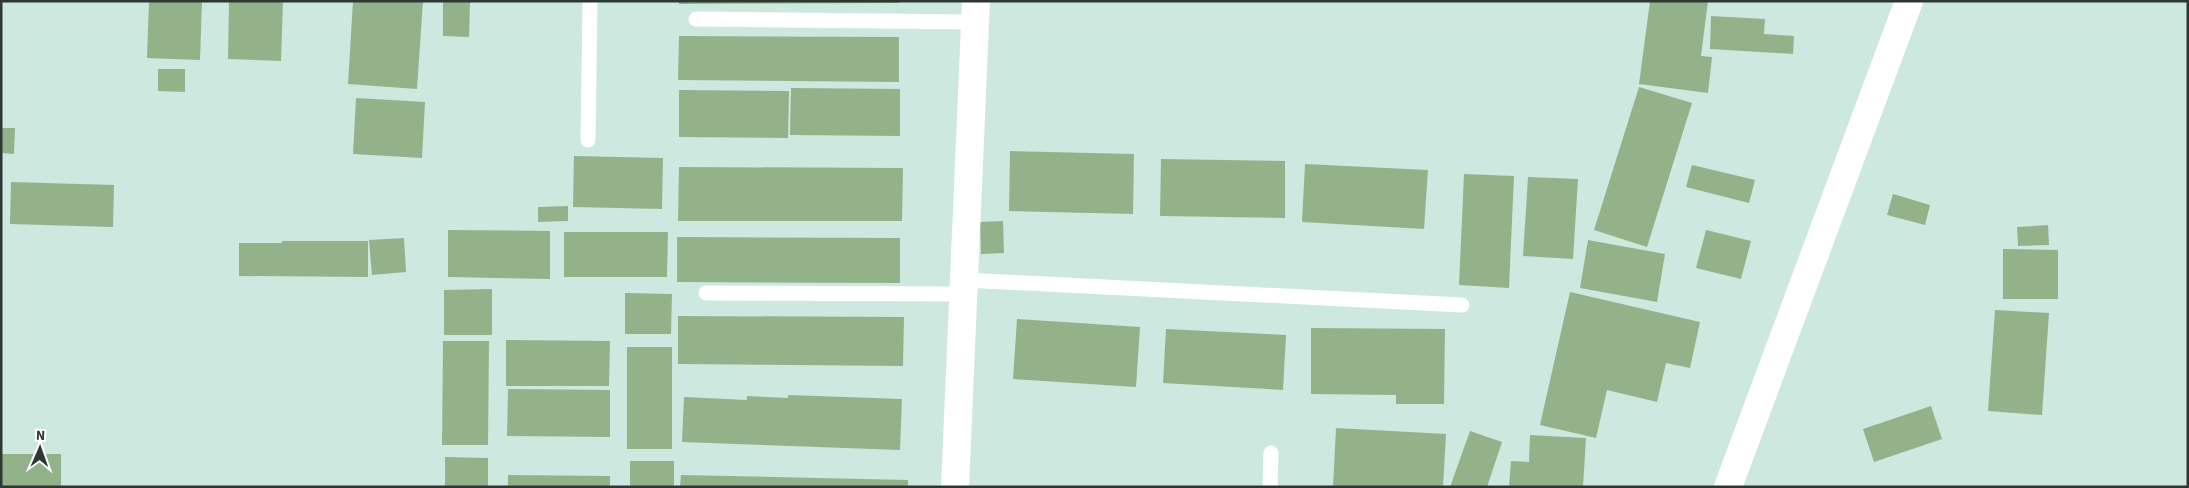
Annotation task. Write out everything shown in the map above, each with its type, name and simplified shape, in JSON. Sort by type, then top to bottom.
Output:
[{"type":"main road","points":[[1728,487],[1909,1]]},
{"type":"main road","points":[[955,487],[976,11]]},
{"type":"lane","points":[[588,140],[590,1]]},
{"type":"lane","points":[[696,19],[976,11]]},
{"type":"lane","points":[[706,293],[963,287],[1462,305]]},
{"type":"lane","points":[[1270,487],[1271,453]]},
{"type":"building","points":[[149,1],[202,1],[200,60],[147,58]]},
{"type":"building","points":[[229,1],[283,1],[281,61],[228,59]]},
{"type":"building","points":[[353,1],[423,1],[417,89],[348,84]]},
{"type":"building","points":[[443,1],[470,1],[469,37],[443,36]]},
{"type":"building","points":[[679,1],[899,1],[899,3],[679,4]]},
{"type":"building","points":[[1650,1],[1708,1],[1701,56],[1712,57],[1708,93],[1639,84]]},
{"type":"building","points":[[1711,16],[1765,19],[1764,34],[1794,36],[1793,54],[1710,49]]},
{"type":"building","points":[[679,36],[899,37],[899,82],[678,80]]},
{"type":"building","points":[[158,69],[185,69],[185,92],[158,91]]},
{"type":"building","points":[[1639,87],[1692,103],[1647,247],[1594,230]]},
{"type":"building","points":[[791,88],[900,89],[900,136],[790,135]]},
{"type":"building","points":[[679,90],[789,91],[788,138],[679,137]]},
{"type":"building","points":[[356,98],[425,102],[422,158],[353,154]]},
{"type":"building","points":[[1,128],[15,128],[14,154],[1,153]]},
{"type":"building","points":[[1010,151],[1134,154],[1133,214],[1009,211]]},
{"type":"building","points":[[574,156],[663,158],[662,209],[573,207]]},
{"type":"building","points":[[1161,159],[1285,161],[1285,218],[1160,216]]},
{"type":"building","points":[[1305,164],[1428,170],[1424,229],[1302,222]]},
{"type":"building","points":[[1692,165],[1755,180],[1749,203],[1686,187]]},
{"type":"building","points":[[679,167],[903,168],[902,221],[678,221]]},
{"type":"building","points":[[1464,174],[1514,176],[1509,288],[1459,285]]},
{"type":"building","points":[[1528,177],[1578,179],[1573,259],[1523,256]]},
{"type":"building","points":[[11,182],[114,185],[113,227],[10,224]]},
{"type":"building","points":[[1893,194],[1930,205],[1925,225],[1887,215]]},
{"type":"building","points":[[568,206],[568,221],[538,222],[538,207]]},
{"type":"building","points":[[1003,221],[1004,253],[981,254],[980,222]]},
{"type":"building","points":[[2048,225],[2049,245],[2018,246],[2017,227]]},
{"type":"building","points":[[448,230],[550,231],[550,279],[448,277]]},
{"type":"building","points":[[1706,230],[1751,241],[1741,279],[1696,268]]},
{"type":"building","points":[[564,232],[668,232],[667,277],[564,277]]},
{"type":"building","points":[[677,237],[900,238],[900,283],[677,282]]},
{"type":"building","points":[[404,238],[406,272],[372,275],[369,240]]},
{"type":"building","points":[[1588,240],[1665,254],[1657,302],[1580,288]]},
{"type":"building","points":[[282,241],[368,241],[368,277],[239,276],[239,243],[282,243]]},
{"type":"building","points":[[2003,249],[2058,250],[2058,299],[2003,299]]},
{"type":"building","points":[[492,289],[492,335],[444,335],[444,290]]},
{"type":"building","points":[[1570,292],[1700,322],[1690,368],[1666,363],[1657,402],[1607,390],[1596,438],[1540,425]]},
{"type":"building","points":[[625,293],[672,294],[671,334],[625,334]]},
{"type":"building","points":[[1995,310],[2049,313],[2042,415],[1988,411]]},
{"type":"building","points":[[678,316],[904,317],[903,366],[678,364]]},
{"type":"building","points":[[1017,319],[1140,327],[1136,387],[1013,379]]},
{"type":"building","points":[[1311,328],[1445,329],[1444,404],[1396,404],[1396,395],[1311,394]]},
{"type":"building","points":[[1166,329],[1286,335],[1283,390],[1163,383]]},
{"type":"building","points":[[506,340],[610,341],[609,386],[506,386]]},
{"type":"building","points":[[443,341],[489,341],[488,445],[442,445]]},
{"type":"building","points":[[627,347],[672,347],[672,449],[627,449]]},
{"type":"building","points":[[508,389],[610,390],[610,437],[507,436]]},
{"type":"building","points":[[788,395],[902,399],[900,450],[682,442],[684,397],[747,400],[747,396],[788,398]]},
{"type":"building","points":[[1931,406],[1942,439],[1874,462],[1863,429]]},
{"type":"building","points":[[1336,428],[1446,434],[1443,487],[1333,487]]},
{"type":"building","points":[[1470,431],[1502,442],[1487,487],[1450,487]]},
{"type":"building","points":[[1530,435],[1586,438],[1583,487],[1509,487],[1511,461],[1529,462]]},
{"type":"building","points":[[1,454],[61,454],[61,487],[1,487]]},
{"type":"building","points":[[445,457],[488,458],[488,487],[445,487]]},
{"type":"building","points":[[630,461],[674,461],[674,487],[630,487]]},
{"type":"building","points":[[508,475],[610,476],[610,487],[508,487]]},
{"type":"building","points":[[681,475],[908,480],[908,487],[680,487]]}]
